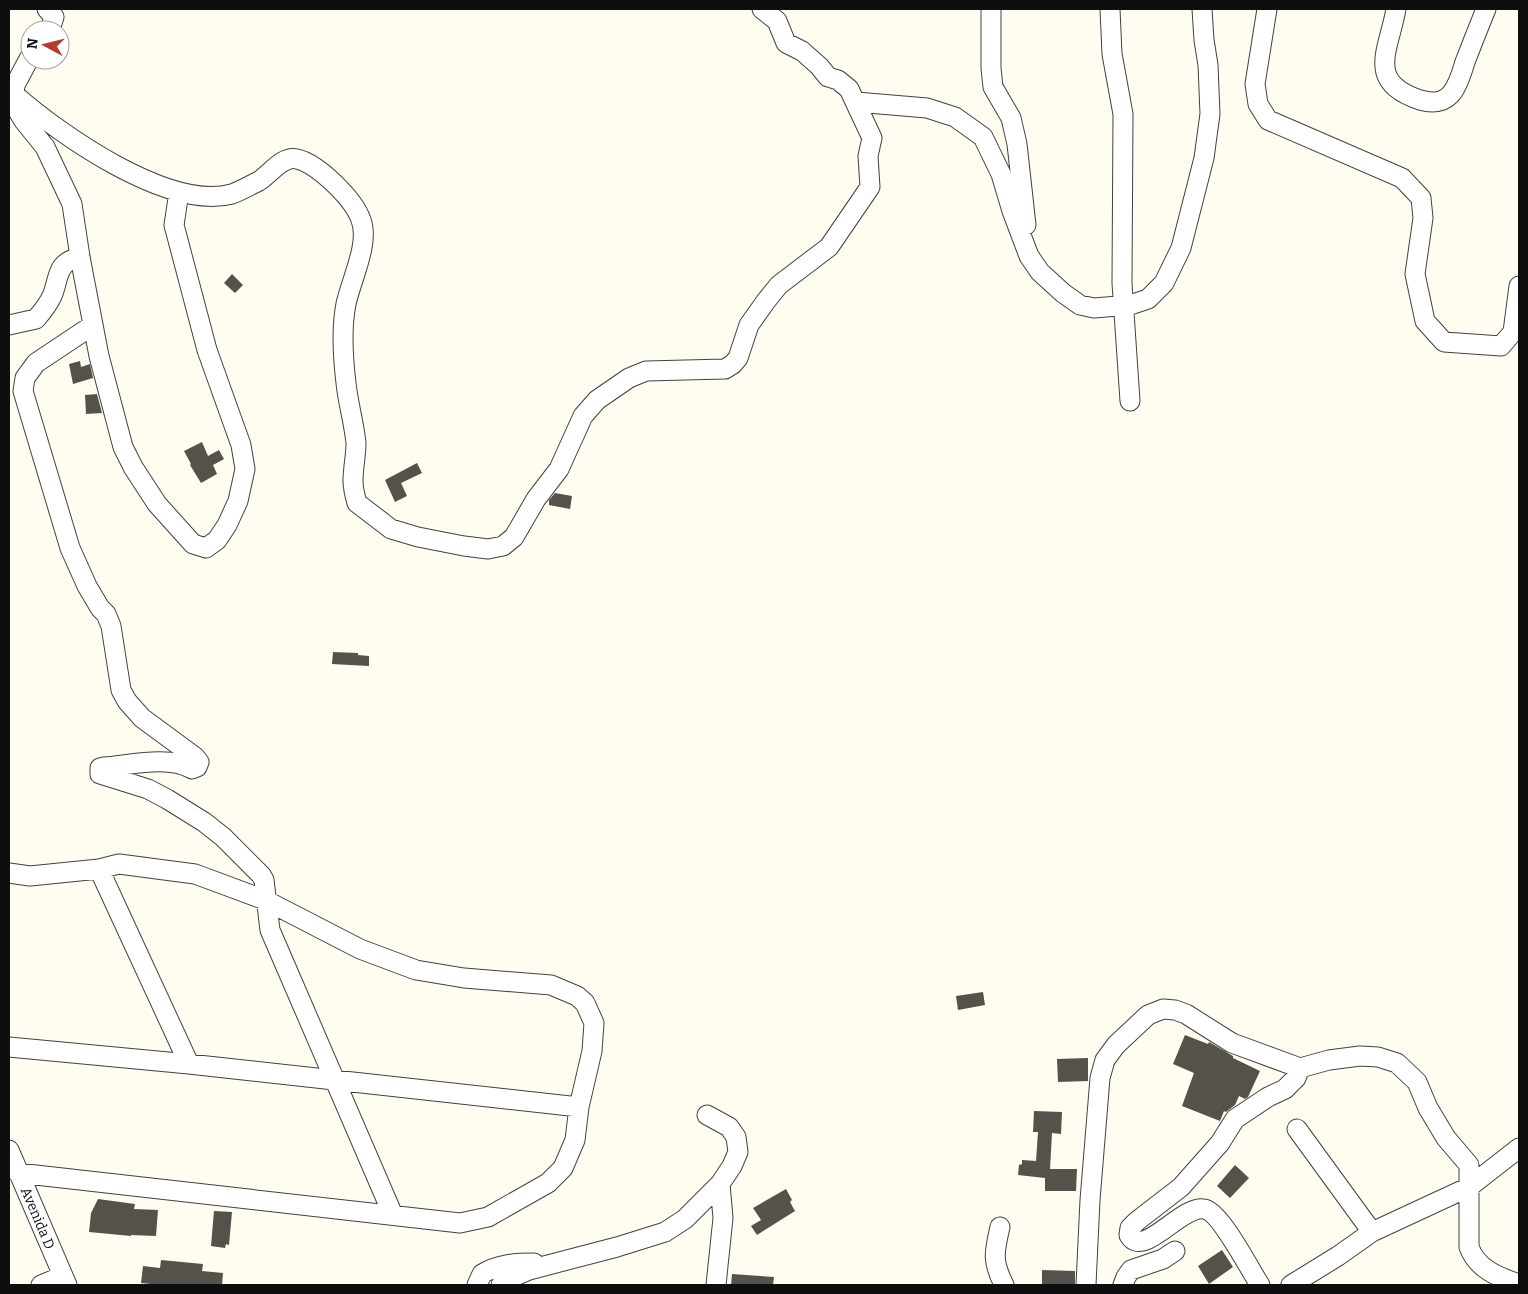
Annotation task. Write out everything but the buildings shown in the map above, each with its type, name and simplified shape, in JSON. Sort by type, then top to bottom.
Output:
[{"type":"street","points":[[47,9],[54,16],[53,20]]},
{"type":"street","points":[[14,94],[39,116],[91,150],[141,178],[179,192],[210,197],[232,194],[260,180],[284,161],[296,158],[319,169],[351,201],[362,220],[363,241],[346,305],[343,337],[346,382],[356,444],[353,482],[356,503],[391,529],[418,537],[488,549],[502,546],[514,537],[536,499],[559,469],[583,416],[597,400],[629,378],[646,371],[725,369],[733,364],[738,358],[749,325],[766,301],[779,285],[829,247],[870,187],[868,156],[872,138],[849,89],[838,80],[828,77],[819,66],[802,52],[786,43],[777,21],[762,9]]},
{"type":"street","points":[[992,9],[991,68],[993,87],[1011,118],[1017,144],[1029,256]]},
{"type":"street","points":[[1110,9],[1112,54],[1123,114],[1123,305],[1130,401]]},
{"type":"street","points":[[856,102],[927,108],[955,117],[983,137],[1002,174],[1012,211],[1029,256],[1040,272],[1063,293],[1080,305],[1094,308],[1123,305],[1148,299],[1164,282],[1181,248],[1204,158],[1210,114],[1208,65],[1202,9]]},
{"type":"street","points":[[1267,9],[1255,84],[1258,104],[1268,120],[1402,178],[1421,198],[1423,218],[1415,274],[1425,321],[1444,342],[1501,346],[1513,332],[1519,286]]},
{"type":"street","points":[[1396,9],[1384,57],[1384,72],[1392,84],[1403,94],[1432,104],[1451,94],[1459,79],[1486,9]]},
{"type":"street","points":[[23,70],[14,85],[15,106],[24,121],[45,147],[72,204],[99,356],[123,447],[133,467],[157,504],[194,544],[206,548],[217,540],[227,525],[238,501],[245,469],[241,444],[207,350],[174,225],[179,192]]},
{"type":"street","points":[[9,325],[36,319],[48,302],[59,270],[67,262],[80,257]]},
{"type":"street","points":[[93,325],[36,363],[25,378],[23,391],[70,548],[87,586],[112,626],[121,690],[127,701],[142,718],[196,757],[199,762],[197,767],[192,769],[182,764],[169,762],[104,767],[100,768],[100,774],[148,789],[174,802],[222,836],[261,875],[265,886],[270,930],[393,1215]]},
{"type":"street","points":[[9,873],[30,876],[119,864],[195,874],[266,900],[360,949],[416,970],[464,978],[551,985],[577,996],[585,1003],[594,1023],[592,1051],[579,1107],[575,1140],[563,1168],[548,1184],[488,1217],[460,1223],[393,1215],[12,1160]]},
{"type":"street","points":[[99,868],[189,1064]]},
{"type":"street","points":[[1086,1285],[1090,1200],[1100,1078],[1106,1060],[1116,1045],[1148,1015],[1163,1009],[1175,1010],[1186,1014],[1232,1042],[1300,1068],[1329,1060],[1360,1056],[1378,1057],[1397,1062],[1417,1082],[1428,1108],[1446,1138],[1469,1165],[1469,1247],[1472,1256],[1482,1266],[1497,1276],[1519,1284]]},
{"type":"street","points":[[9,1047],[189,1064],[579,1107]]},
{"type":"street","points":[[1260,1285],[1213,1212],[1204,1209],[1194,1210],[1182,1215],[1145,1241],[1135,1242],[1129,1235],[1130,1228],[1181,1187],[1220,1142],[1235,1119],[1268,1097],[1285,1089],[1296,1078],[1300,1068]]},
{"type":"street","points":[[501,1285],[515,1276],[551,1264],[625,1245],[666,1232],[684,1219],[720,1184],[732,1166],[738,1152],[736,1138],[729,1127],[707,1115]]},
{"type":"street","points":[[1297,1129],[1372,1232]]},
{"type":"street","points":[[1291,1285],[1372,1232],[1469,1187],[1519,1148]]},
{"type":"street","name":"Avenida D","points":[[12,1160],[65,1280]]},
{"type":"street","points":[[716,1285],[723,1218],[720,1184]]},
{"type":"street","points":[[1000,1227],[995,1248],[996,1268],[1004,1285]]},
{"type":"street","points":[[1123,1285],[1131,1270],[1163,1259],[1175,1251]]},
{"type":"street","points":[[478,1285],[482,1274],[498,1266],[520,1263],[551,1264]]},
{"type":"street","points":[[41,1285],[65,1280]]}]
